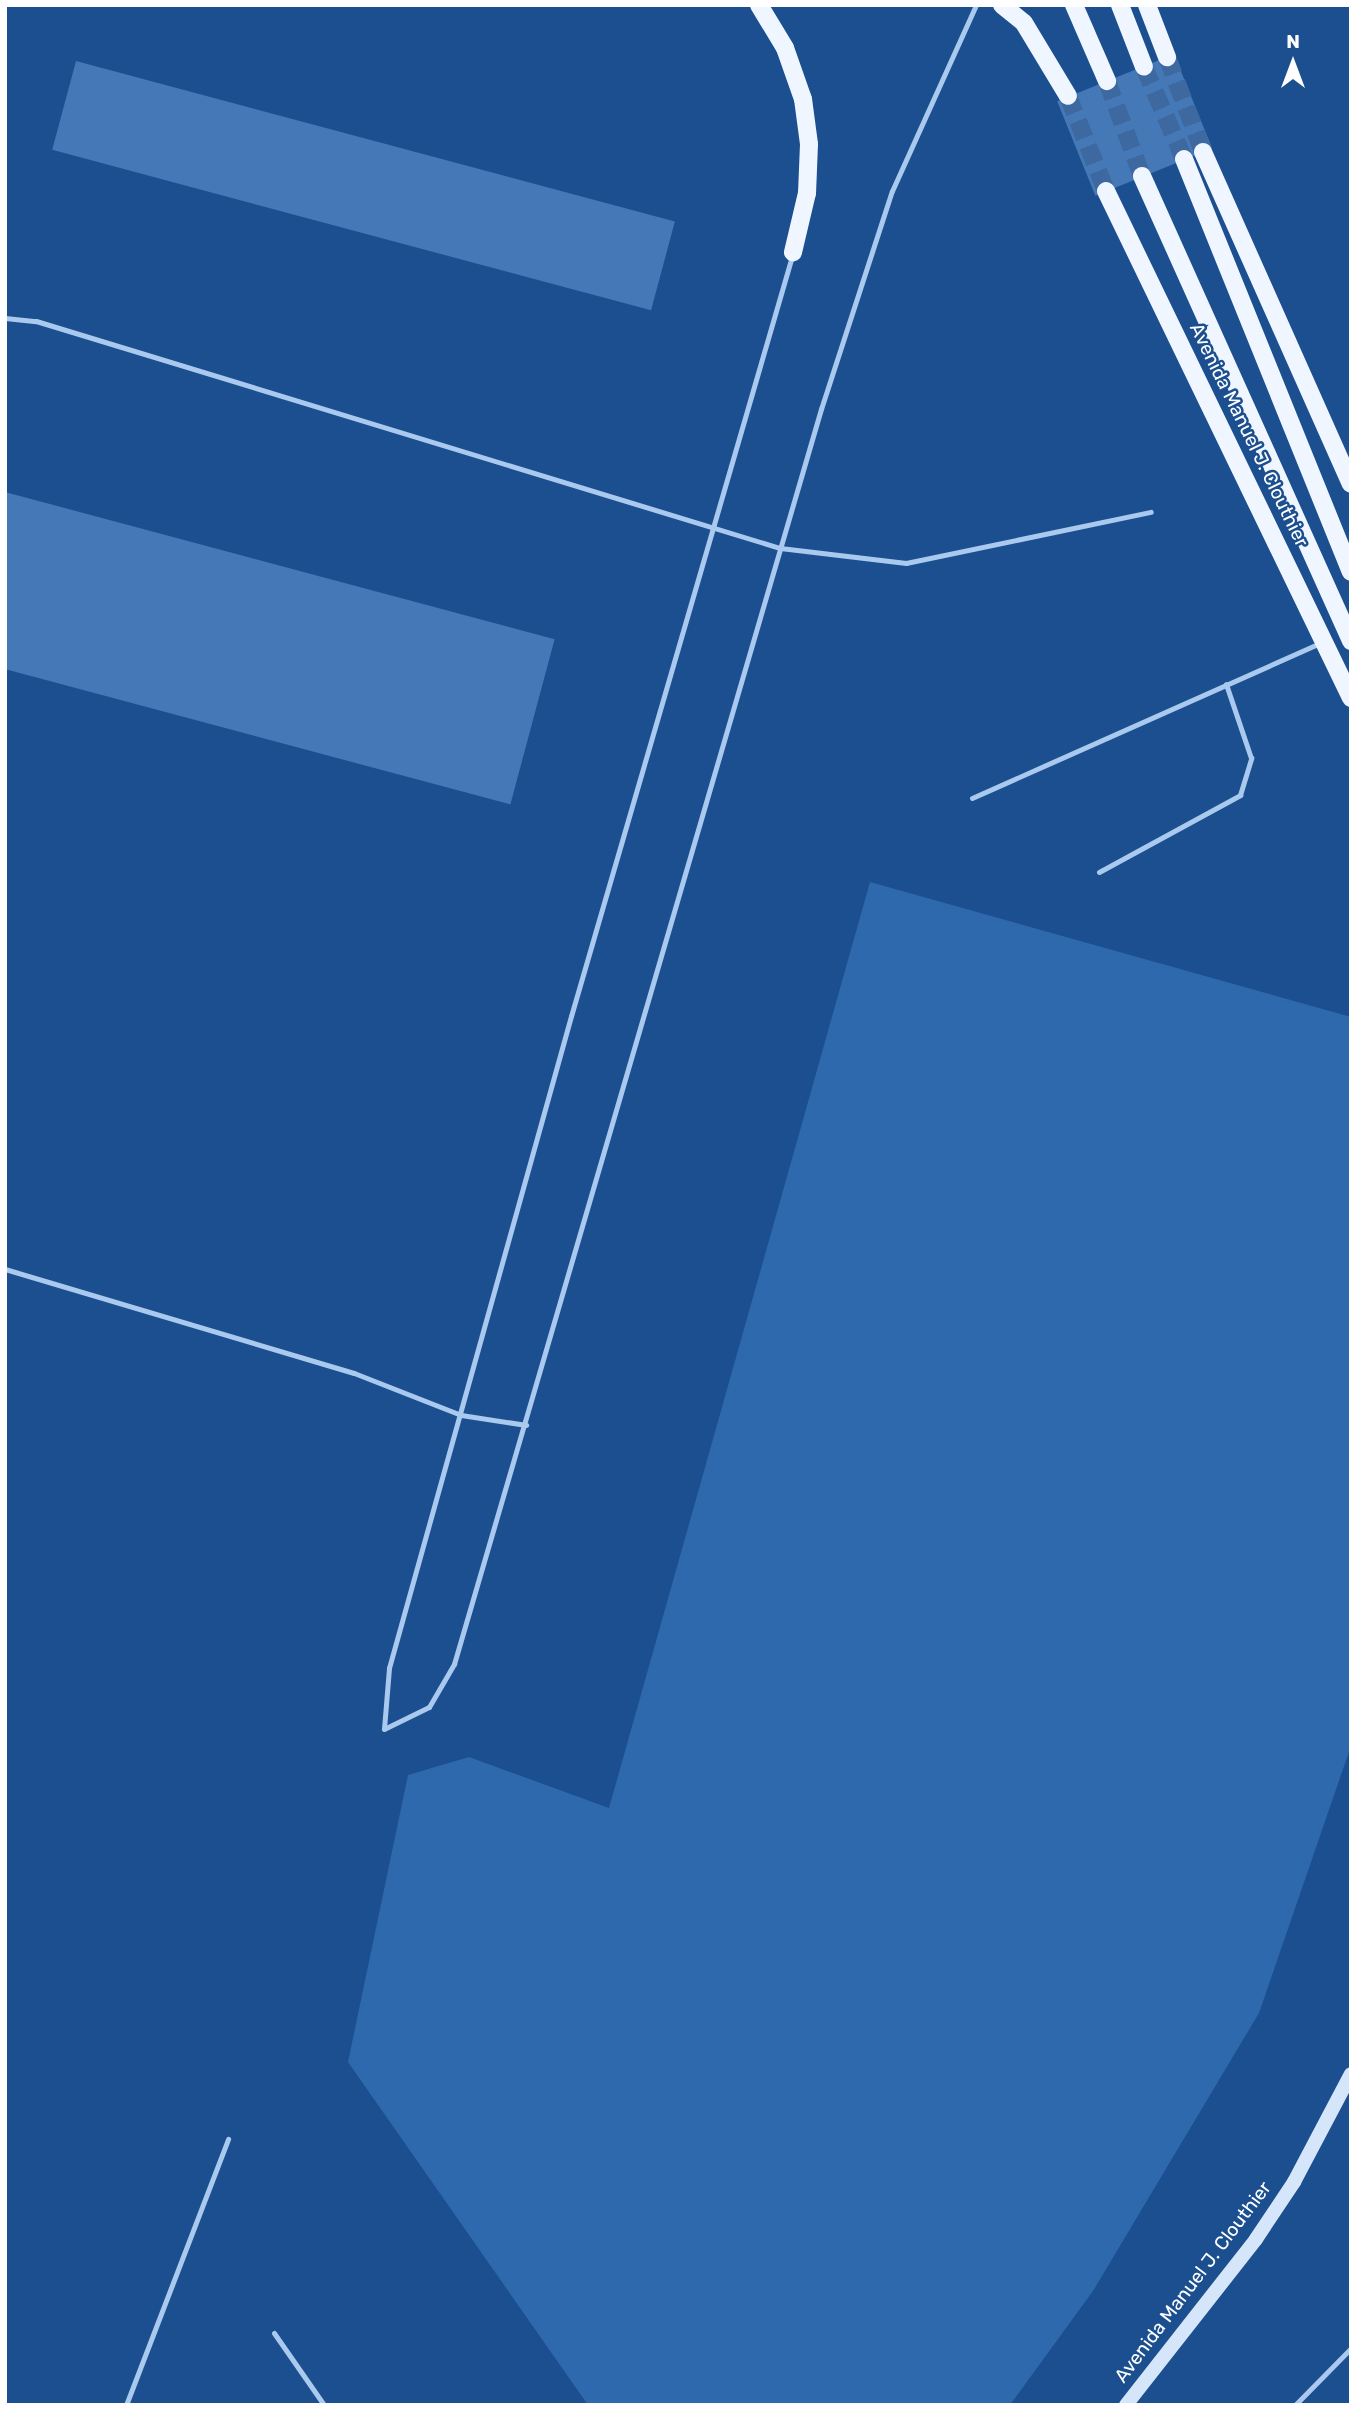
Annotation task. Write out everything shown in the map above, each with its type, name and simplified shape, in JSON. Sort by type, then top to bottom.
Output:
[{"type":"main road","points":[[759,5],[785,48],[803,99],[809,144],[807,193],[793,252]]},
{"type":"main road","points":[[1002,5],[1024,23],[1068,96]]},
{"type":"main road","points":[[1074,5],[1107,81]]},
{"type":"main road","points":[[1121,5],[1144,67]]},
{"type":"main road","points":[[1147,5],[1167,57]]},
{"type":"main road","points":[[1203,152],[1351,484]]},
{"type":"main road","name":"Avenida Manuel J. Clouthier","points":[[1184,159],[1351,572]]},
{"type":"main road","name":"Avenida Manuel J. Clouthier","points":[[1142,176],[1351,641]]},
{"type":"main road","name":"Avenida Manuel J. Clouthier","points":[[1106,191],[1326,640],[1351,698]]},
{"type":"main road","name":"Avenida Manuel J. Clouthier","points":[[1126,2405],[1256,2239],[1294,2182],[1351,2074]]},
{"type":"lane","points":[[793,252],[712,526],[389,1668],[384,1730],[429,1707],[454,1664],[780,548],[892,191],[975,5]]},
{"type":"lane","points":[[5,318],[36,321],[780,548],[906,563],[1151,512]]},
{"type":"lane","points":[[972,798],[1326,640]]},
{"type":"lane","points":[[1099,872],[1240,795],[1251,758],[1226,684]]},
{"type":"lane","points":[[5,1269],[354,1373],[461,1415],[526,1425]]},
{"type":"lane","points":[[126,2405],[228,2139]]},
{"type":"lane","points":[[274,2333],[324,2405]]},
{"type":"lane","points":[[1295,2405],[1351,2348]]},
{"type":"shaded area","points":[[870,882],[1351,1017],[1351,1746],[1259,2013],[1093,2291],[1010,2405],[588,2405],[348,2062],[408,1775],[469,1757],[609,1808]]},
{"type":"building","points":[[1174,54],[1212,149],[1095,196],[1057,101]]},
{"type":"building","points":[[76,61],[675,221],[651,310],[52,150]]},
{"type":"building","points":[[5,492],[555,639],[510,804],[5,669]]},
{"type":"tunnel","points":[[1167,57],[1203,152]]},
{"type":"tunnel","points":[[1144,67],[1184,159]]},
{"type":"tunnel","points":[[1107,81],[1142,176]]},
{"type":"tunnel","points":[[1068,96],[1106,191]]}]
